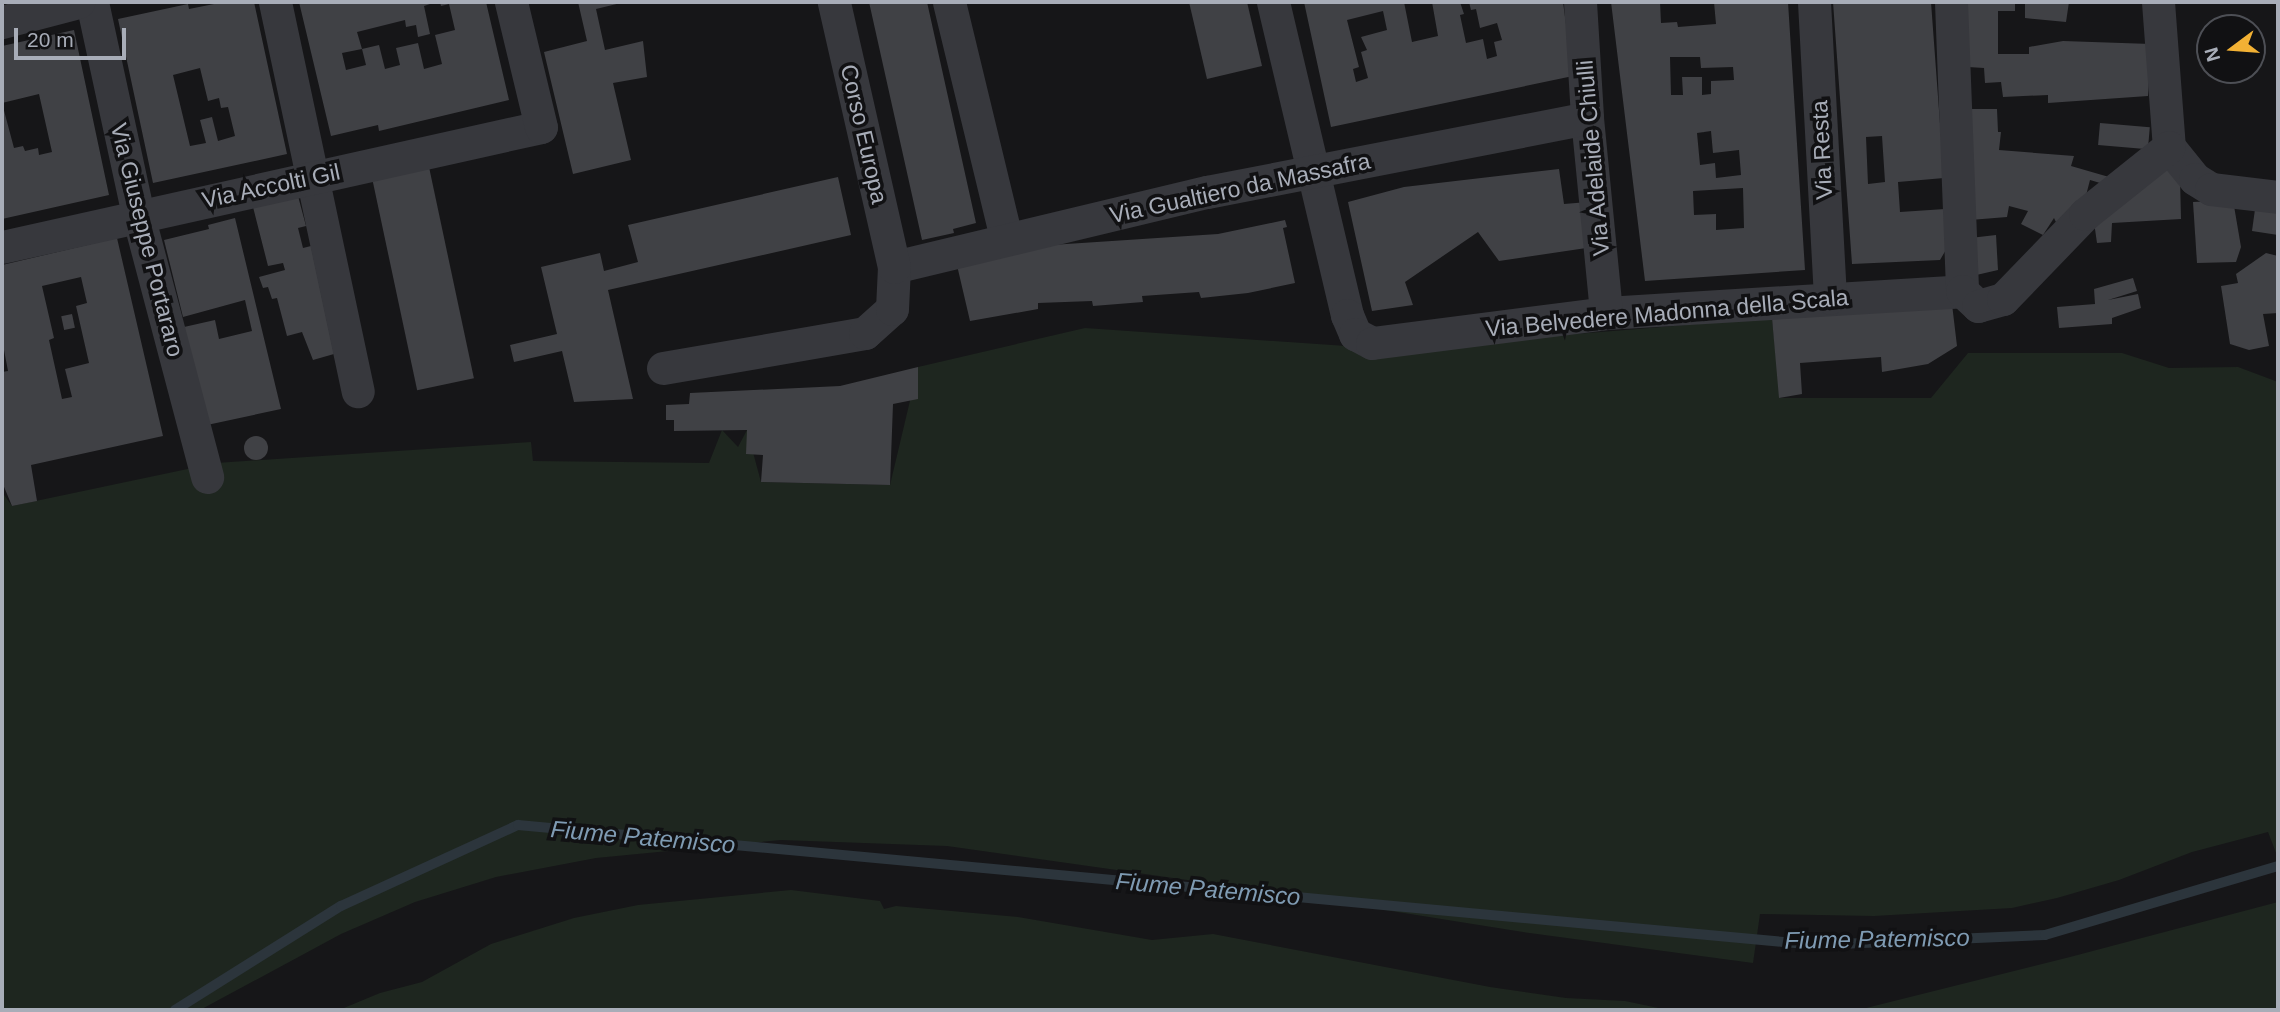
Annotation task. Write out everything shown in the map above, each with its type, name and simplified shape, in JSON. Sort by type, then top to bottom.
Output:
[{"type":"street","points":[[2,22],[78,2]]},
{"type":"street","name":"Via Giuseppe Portararo","points":[[92,2],[138,215],[207,477]]},
{"type":"street","points":[[275,2],[358,391]]},
{"type":"street","name":"Via Accolti Gil","points":[[2,247],[541,127],[511,2]]},
{"type":"street","name":"Corso Europa","points":[[663,368],[865,333],[892,309],[894,267],[834,2]]},
{"type":"street","points":[[949,2],[1006,238]]},
{"type":"street","points":[[1273,2],[1312,172]]},
{"type":"street","name":"Via Adelaide Chiulli","points":[[1580,2],[1587,118],[1606,313]]},
{"type":"street","name":"Via Resta","points":[[1814,2],[1830,298]]},
{"type":"street","points":[[1951,2],[1962,291],[1978,306],[2003,299],[2085,214],[2169,147]]},
{"type":"street","points":[[2158,2],[2169,147],[2195,179],[2211,190],[2278,197]]},
{"type":"street","name":"Via Gualtiero da Massafra","points":[[894,267],[1006,238],[1312,172],[1587,118]]},
{"type":"street","name":"Via Belvedere Madonna della Scala","points":[[1312,172],[1348,315],[1355,334],[1372,343],[1606,313],[1962,291]]},
{"type":"shaded area","points":[[1772,318],[1780,398],[1931,398],[1968,353],[2122,353],[2169,368],[2238,367],[2278,382],[2278,858],[2268,832],[2192,852],[2119,880],[2012,908],[1874,916],[1760,914],[1753,963],[1523,932],[1272,892],[947,846],[781,840],[596,858],[496,877],[415,902],[341,934],[200,1010],[2,1010],[2,492],[12,506],[216,463],[531,442],[533,461],[709,463],[722,430],[738,447],[747,430],[761,482],[890,485],[918,367],[1085,328],[1390,349]]},
{"type":"shaded area","points":[[791,890],[880,901],[884,909],[896,906],[1018,917],[1152,940],[1213,934],[1490,987],[1566,998],[1625,1001],[1668,1010],[339,1010],[380,993],[422,982],[491,944],[574,918],[638,905]]},
{"type":"shaded area","points":[[2278,902],[2278,1010],[1858,1010],[2070,957]]},
{"type":"building","points":[[224,2],[254,2],[287,154],[153,183],[118,19],[188,4],[189,9]],"holes":[[[200,68],[208,101],[219,98],[221,108],[228,107],[235,136],[218,141],[212,117],[200,120],[206,143],[190,146],[173,75]]]},
{"type":"building","points":[[299,2],[436,2],[424,6],[430,34],[418,37],[416,25],[406,27],[405,20],[357,32],[362,49],[379,45],[385,69],[400,65],[396,48],[418,43],[424,69],[442,64],[435,35],[455,30],[449,4],[441,6],[440,2],[486,2],[509,100],[379,131],[378,125],[331,136]],"holes":[[[362,49],[366,65],[346,70],[342,53]]]},
{"type":"building","points":[[578,2],[625,2],[596,9],[605,50],[643,41],[647,77],[613,83],[631,160],[573,174],[544,52],[587,41]]},
{"type":"building","points":[[869,2],[927,2],[976,223],[953,229],[954,233],[922,240]]},
{"type":"building","points":[[1189,2],[1247,2],[1262,66],[1207,79]]},
{"type":"building","points":[[1304,2],[1404,2],[1412,42],[1438,36],[1432,2],[1460,2],[1464,14],[1460,15],[1466,43],[1483,39],[1487,59],[1497,56],[1494,42],[1502,40],[1497,23],[1480,28],[1476,9],[1471,10],[1469,2],[1563,2],[1573,76],[1331,127]],"holes":[[[1383,11],[1387,30],[1361,37],[1367,50],[1361,52],[1368,78],[1356,82],[1353,69],[1359,67],[1347,20]]]},
{"type":"building","points":[[1611,2],[1660,2],[1661,23],[1677,22],[1678,27],[1716,24],[1714,2],[1788,2],[1805,270],[1645,281]],"holes":[[[1670,57],[1700,57],[1701,68],[1733,67],[1734,80],[1711,81],[1711,94],[1702,95],[1702,77],[1682,77],[1683,95],[1671,95]],[[1711,131],[1713,153],[1739,150],[1741,175],[1716,178],[1715,163],[1700,165],[1697,133]],[[1743,188],[1744,228],[1716,230],[1716,214],[1694,215],[1693,191]]]},
{"type":"building","points":[[1833,2],[1931,2],[1944,178],[1898,182],[1900,212],[1945,209],[1947,248],[1940,260],[1852,264]],"holes":[[[1882,136],[1885,182],[1868,184],[1866,137]]]},
{"type":"building","points":[[1968,2],[2015,2],[2015,11],[1998,11],[1998,54],[2029,54],[2029,47],[2063,41],[2151,44],[2148,96],[2048,103],[2048,95],[2003,97],[2001,82],[1985,83],[1984,68],[1968,67]]},
{"type":"building","points":[[2025,2],[2069,2],[2066,22],[2025,18]]},
{"type":"building","points":[[74,30],[109,195],[2,219],[2,46]],"holes":[[[39,94],[52,152],[39,155],[38,148],[25,151],[23,146],[14,148],[2,103]]]},
{"type":"building","points":[[1968,109],[1997,109],[1998,132],[2001,132],[1999,150],[2074,156],[2071,166],[2109,177],[2107,185],[2090,180],[2082,211],[2059,228],[2054,218],[2043,235],[2021,224],[2028,211],[2009,206],[2007,217],[1970,220]]},
{"type":"building","points":[[2100,123],[2150,127],[2148,149],[2098,145]]},
{"type":"building","points":[[2173,165],[2180,178],[2181,219],[2112,223],[2111,242],[2097,243],[2093,215]]},
{"type":"building","points":[[429,167],[474,378],[417,390],[372,179]]},
{"type":"building","points":[[1559,169],[1564,204],[1588,202],[1593,247],[1499,261],[1478,232],[1405,282],[1413,305],[1372,311],[1348,202],[1404,187]]},
{"type":"building","points":[[838,177],[851,235],[608,290],[633,399],[574,402],[562,351],[514,362],[510,345],[557,334],[541,267],[600,253],[604,271],[638,262],[628,225]]},
{"type":"building","points":[[298,196],[306,226],[298,228],[303,248],[311,246],[334,354],[313,360],[302,332],[287,336],[277,298],[272,299],[268,287],[263,288],[259,277],[285,270],[283,263],[268,266],[253,207]]},
{"type":"building","points":[[2233,200],[2241,247],[2236,262],[2197,263],[2193,202]]},
{"type":"building","points":[[2256,202],[2278,205],[2278,235],[2252,231]]},
{"type":"building","points":[[235,218],[281,409],[207,425],[184,327],[215,320],[219,339],[252,331],[245,300],[183,317],[164,240],[209,229],[208,225]]},
{"type":"building","points":[[1285,220],[1287,227],[1283,228],[1295,283],[1248,293],[1201,298],[1199,292],[1142,296],[1143,302],[1093,306],[1092,301],[1038,303],[1038,309],[970,321],[956,261],[1021,247],[1218,234]]},
{"type":"building","points":[[1996,235],[1998,270],[1972,276],[1970,238]]},
{"type":"building","points":[[117,238],[163,436],[31,465],[37,501],[12,506],[2,482],[2,372],[8,371],[4,350],[2,351],[2,265]],"holes":[[[81,277],[87,303],[76,306],[89,363],[65,369],[72,397],[62,399],[49,340],[54,338],[42,286]]]},
{"type":"building","points":[[2266,253],[2278,256],[2278,313],[2263,314],[2269,346],[2249,350],[2230,344],[2221,286],[2238,283],[2236,274]]},
{"type":"building","points":[[2133,278],[2137,291],[2108,300],[2138,294],[2141,308],[2112,318],[2112,324],[2059,328],[2057,307],[2095,304],[2094,289]]},
{"type":"building","points":[[1952,304],[1957,346],[1928,364],[1882,372],[1881,357],[1800,363],[1802,394],[1779,398],[1772,318]]},
{"type":"building","points":[[72,314],[75,328],[64,330],[61,316]]},
{"type":"building","points":[[918,367],[918,399],[893,404],[890,485],[761,482],[763,455],[746,454],[747,430],[674,431],[674,420],[666,420],[666,405],[689,404],[690,393],[840,386]]},
{"type":"building","points":[[256,436],[267,443],[268,448],[261,459],[256,460],[245,453],[244,448],[251,437]]},
{"type":"waterway","name":"Fiume Patemisco","points":[[175,1010],[341,906],[518,825],[1817,945],[2045,935],[2278,866]]}]
